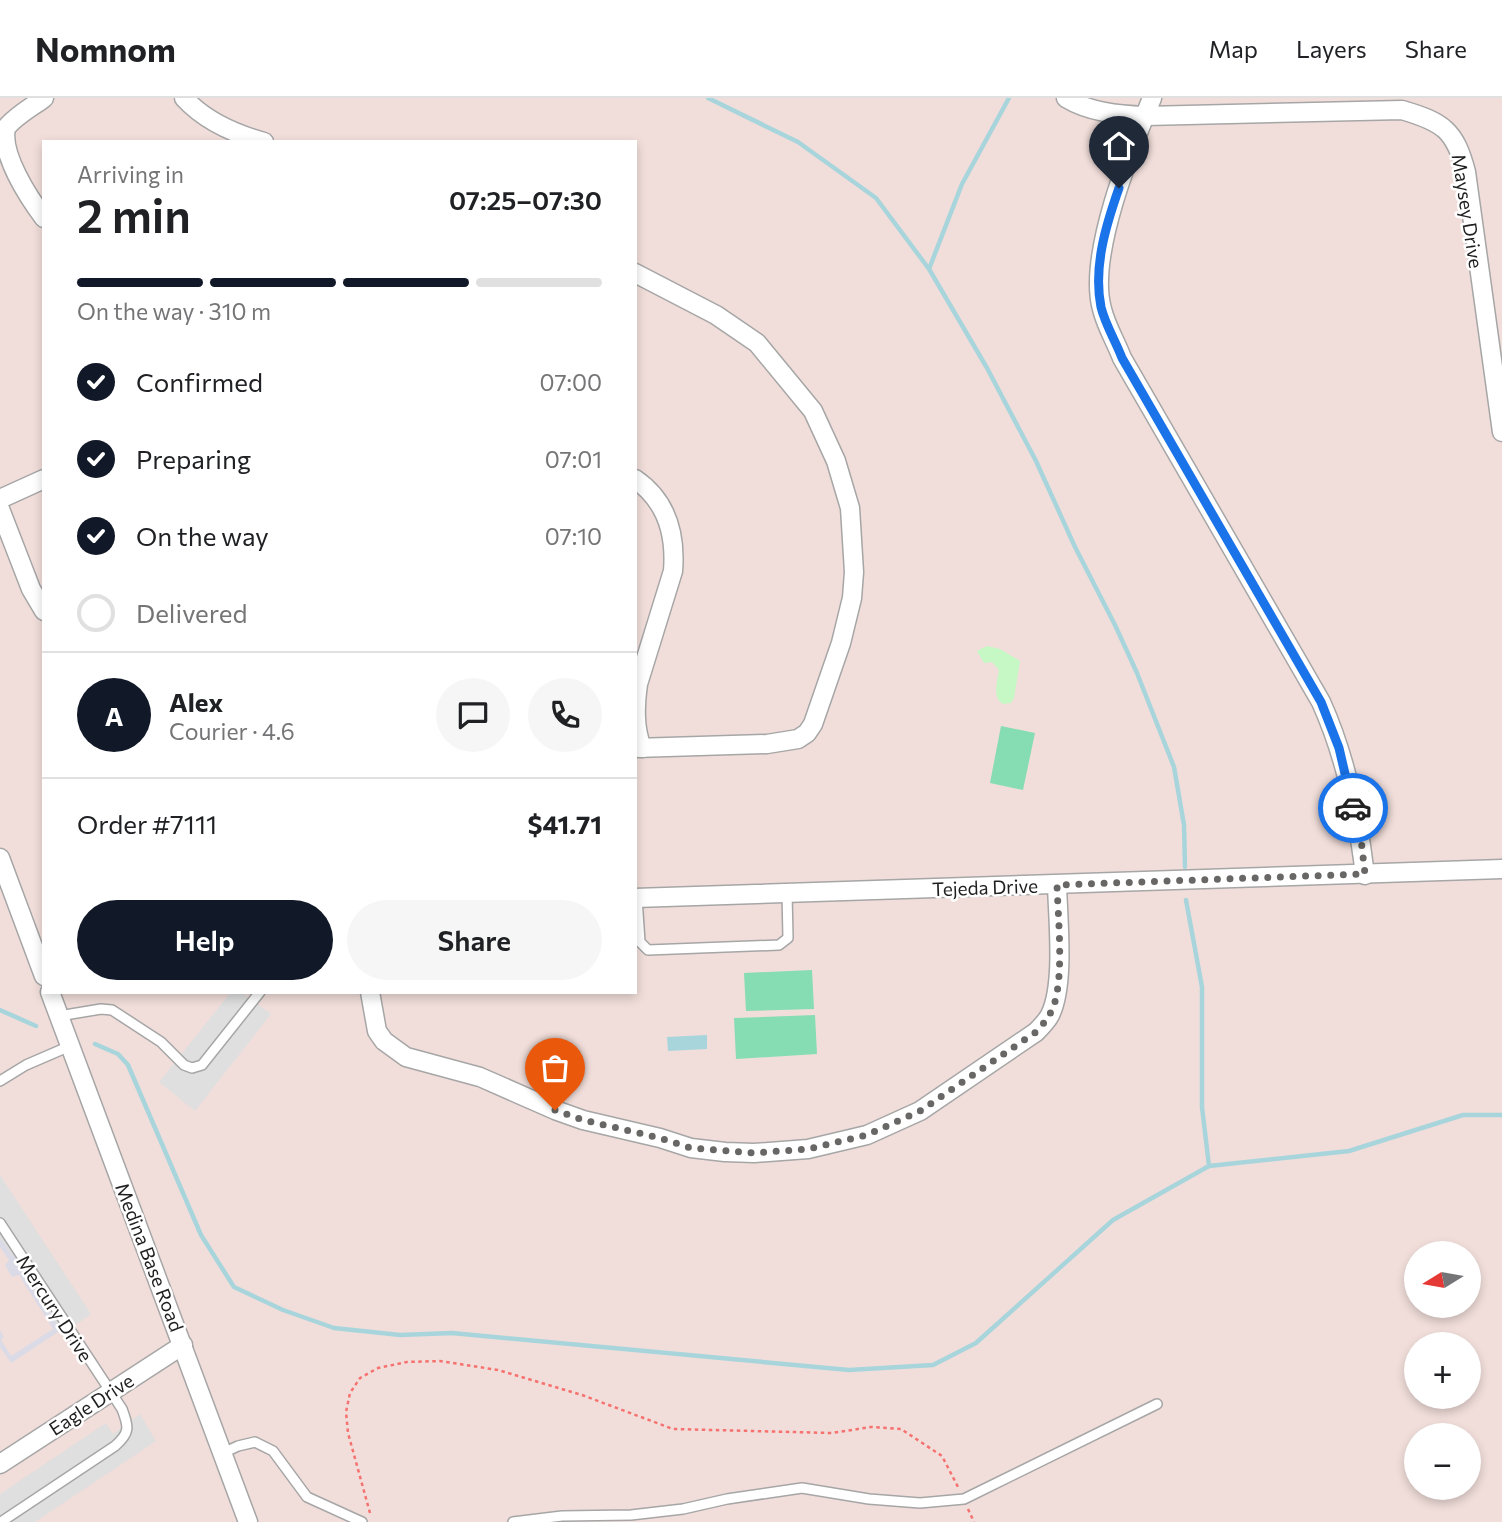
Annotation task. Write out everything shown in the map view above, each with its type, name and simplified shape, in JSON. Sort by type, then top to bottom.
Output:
[{"type":"street","points":[[42,215],[7,168],[1,144],[5,130],[44,98]]},
{"type":"street","points":[[184,98],[225,128],[258,140]]},
{"type":"street","name":"Maysey Drive","points":[[1066,98],[1079,105],[1119,115],[1145,116],[1402,110],[1436,121],[1448,130],[1456,141],[1466,172],[1502,432]]},
{"type":"street","points":[[1152,98],[1111,212],[1101,252],[1098,273],[1101,308],[1122,358],[1321,702],[1339,748],[1361,839],[1365,874]]},
{"type":"street","points":[[637,274],[716,315],[757,343],[813,411],[836,461],[850,508],[854,572],[852,598],[841,643],[815,718],[807,733],[798,739],[767,744],[638,748]]},
{"type":"street","points":[[0,499],[42,480]]},
{"type":"street","points":[[637,481],[657,498],[668,517],[674,556],[673,571],[637,694]]},
{"type":"street","points":[[0,509],[31,589],[42,608]]},
{"type":"street","points":[[0,858],[35,926],[42,965]]},
{"type":"street","name":"Tejeda Drive","points":[[637,898],[1502,869]]},
{"type":"street","points":[[370,994],[377,1031],[384,1041],[406,1057],[480,1077],[583,1120],[691,1148],[754,1153],[808,1149],[867,1135],[920,1111],[1036,1032],[1049,1017],[1055,1003],[1057,885]]},
{"type":"street","name":"Medina Base Road","points":[[51,994],[248,1522]]},
{"type":"street","name":"Eagle Drive","points":[[0,1464],[183,1345]]},
{"type":"lane","points":[[637,909],[640,942],[648,950],[779,945],[788,938],[788,893]]},
{"type":"lane","points":[[59,1016],[101,1009],[112,1010],[161,1042],[184,1065],[192,1068],[202,1065],[258,994]]},
{"type":"lane","points":[[0,1081],[26,1065],[70,1046]]},
{"type":"lane","name":"Mercury Drive","points":[[0,1223],[122,1409],[128,1424],[125,1438],[1,1522]]},
{"type":"lane","points":[[513,1522],[562,1516],[631,1515],[684,1509],[727,1499],[802,1488],[869,1499],[920,1503],[964,1499],[1157,1404]]},
{"type":"lane","points":[[223,1453],[255,1442],[272,1451],[307,1496],[362,1522]]},
{"type":"path","points":[[373,1522],[348,1433],[346,1412],[350,1393],[360,1378],[378,1368],[407,1362],[440,1361],[498,1370],[582,1395],[673,1429],[832,1433],[871,1427],[901,1429],[942,1456],[974,1522]]},
{"type":"shaded area","points":[[0,98],[1502,98],[1502,1522],[0,1522]]},
{"type":"shaded area","points":[[229,994],[244,994],[271,1014],[195,1111],[159,1082]]},
{"type":"shaded area","points":[[0,1175],[91,1314],[63,1334],[25,1276],[19,1260],[11,1254],[0,1237]]},
{"type":"shaded area","points":[[0,1237],[11,1254],[19,1260],[25,1276],[61,1330],[11,1363],[0,1347],[0,1330],[4,1337],[1,1340],[11,1356],[53,1329],[19,1275],[12,1277],[5,1265],[9,1260],[0,1247]]},
{"type":"shaded area","points":[[140,1414],[156,1441],[35,1522],[0,1522],[0,1494],[106,1423],[113,1434]]},
{"type":"green space","points":[[987,646],[1000,649],[1020,661],[1011,703],[1003,704],[997,698],[999,670],[992,662],[984,663],[977,651]]},
{"type":"green space","points":[[1001,726],[1035,733],[1023,790],[990,783]]},
{"type":"green space","points":[[812,970],[814,1009],[746,1011],[744,973]]},
{"type":"green space","points":[[815,1015],[817,1054],[736,1059],[734,1018]]},
{"type":"water","points":[[707,1035],[707,1049],[668,1051],[667,1037]]},
{"type":"waterway","points":[[708,98],[798,142],[876,198],[929,269],[987,368],[1036,461],[1137,673],[1174,767],[1184,825],[1185,867]]},
{"type":"waterway","points":[[929,269],[962,184],[1009,98]]},
{"type":"waterway","points":[[1186,900],[1202,987],[1202,1107],[1209,1166]]},
{"type":"waterway","points":[[0,1010],[36,1026]]},
{"type":"waterway","points":[[95,1044],[118,1054],[128,1065],[201,1235],[234,1287],[283,1310],[334,1328],[400,1335],[452,1333],[849,1370],[933,1365],[976,1343],[1113,1220],[1209,1166],[1349,1151],[1463,1115],[1502,1115]]},
{"type":"way so far","points":[[555,1110],[691,1148],[725,1152],[808,1149],[867,1135],[920,1111],[1036,1032],[1049,1017],[1055,1003],[1057,985],[1057,885],[1365,874],[1361,839],[1353,808]]},
{"type":"route","points":[[1119,188],[1101,252],[1098,273],[1101,308],[1122,358],[1321,702],[1339,748],[1353,808]]}]
